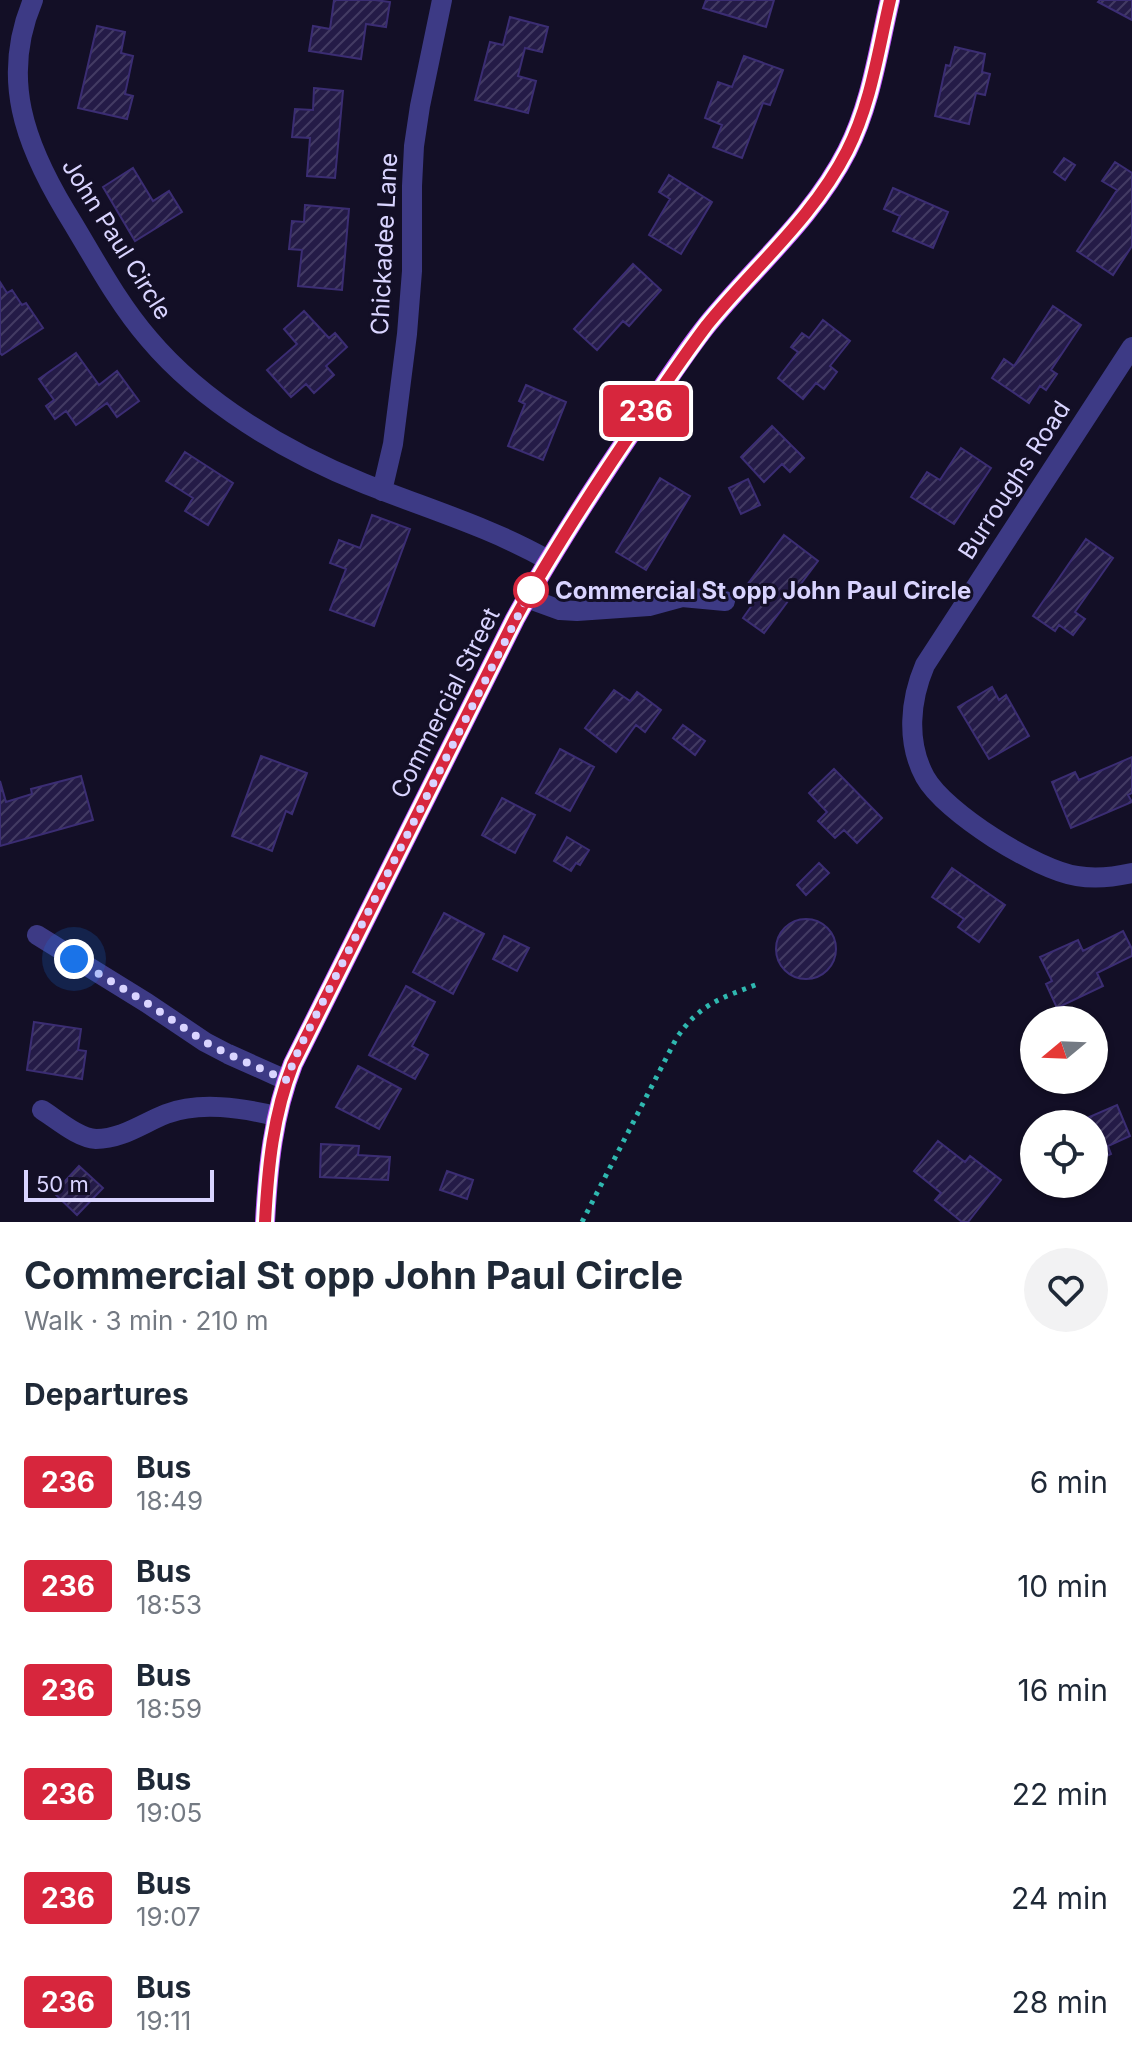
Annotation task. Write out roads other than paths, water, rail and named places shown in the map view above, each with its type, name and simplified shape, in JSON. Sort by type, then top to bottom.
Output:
[{"type":"main road","name":"Commercial Street","points":[[265,1222],[272,1139],[286,1080],[527,598],[610,463],[699,336],[831,181],[864,110],[890,0]]},
{"type":"street","name":"John Paul Circle","points":[[33,0],[23,29],[18,60],[18,93],[25,127],[50,184],[123,305],[149,339],[174,366],[244,421],[296,452],[382,491],[505,538],[548,560]]},
{"type":"street","name":"Chickadee Lane","points":[[382,491],[396,429],[409,313],[414,146],[442,0]]},
{"type":"street","name":"Burroughs Road","points":[[1132,347],[933,652],[919,679],[912,723],[915,751],[925,777],[939,796],[974,823],[1035,862],[1065,874],[1108,877],[1132,873]]},
{"type":"street","points":[[527,598],[560,610],[577,611],[649,606],[682,597],[725,601]]},
{"type":"street","points":[[37,935],[205,1042],[286,1080]]},
{"type":"street","points":[[42,1110],[85,1137],[96,1139],[129,1132],[170,1113],[190,1108],[234,1108],[276,1116]]},
{"type":"place","name":"Commercial St opp John Paul Circle","points":[[531,590]]}]
